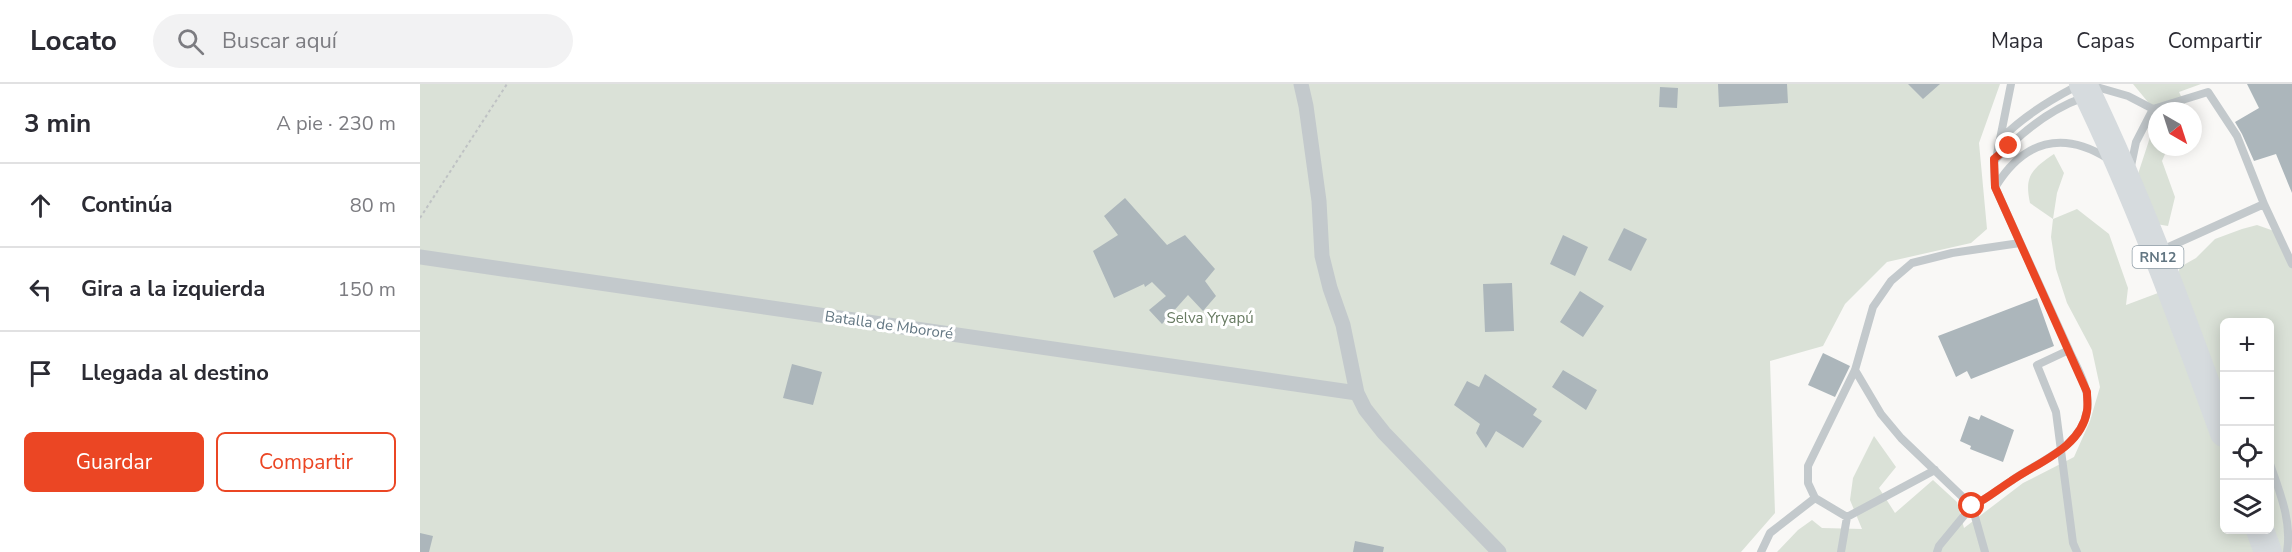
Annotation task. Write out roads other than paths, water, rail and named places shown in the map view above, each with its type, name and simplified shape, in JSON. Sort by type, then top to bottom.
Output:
[{"type":"highway","name":"RN12","points":[[2085,87],[2125,175],[2211,386],[2222,426]]},
{"type":"highway","points":[[2261,534],[2268,552]]},
{"type":"street","points":[[1301,84],[1319,201],[1323,256],[1330,288],[1343,325],[1357,393],[1365,409],[1384,433],[1499,552]]},
{"type":"street","name":"Batalla de Mbororé","points":[[420,257],[1357,393]]},
{"type":"lane","points":[[1937,552],[1939,546],[1972,506],[1989,498],[2010,481],[2062,449],[2077,434],[2087,412],[2087,392],[1995,187],[1995,159],[2011,84]]},
{"type":"lane","points":[[2001,139],[2012,127],[2054,98],[2085,87],[2128,96],[2148,107]]},
{"type":"lane","points":[[1995,159],[2085,87]]},
{"type":"lane","points":[[2171,102],[2208,88],[2237,136],[2264,204],[2292,264]]},
{"type":"lane","points":[[1995,187],[2001,177],[2029,150],[2048,142],[2073,143],[2093,149],[2125,175],[2136,142],[2148,117]]},
{"type":"lane","points":[[2157,253],[2264,204]]},
{"type":"lane","points":[[1847,518],[1815,498],[1808,483],[1808,466],[1855,370],[1873,307],[1891,281],[1912,263],[1952,253],[2020,243]]},
{"type":"lane","points":[[2069,350],[2037,365],[2056,412],[2073,543],[2077,552]]},
{"type":"lane","points":[[1855,370],[1881,414],[1901,438],[1972,506],[1985,552]]},
{"type":"lane","points":[[1847,518],[1935,470]]},
{"type":"lane","points":[[2274,475],[2290,518],[2291,537],[2287,552]]},
{"type":"lane","points":[[1761,552],[1770,533],[1815,498]]},
{"type":"lane","points":[[1841,552],[1847,518]]},
{"type":"lane","points":[[2069,552],[2073,543]]},
{"type":"park label","name":"Selva Yryapú","points":[[1210,318]]}]
